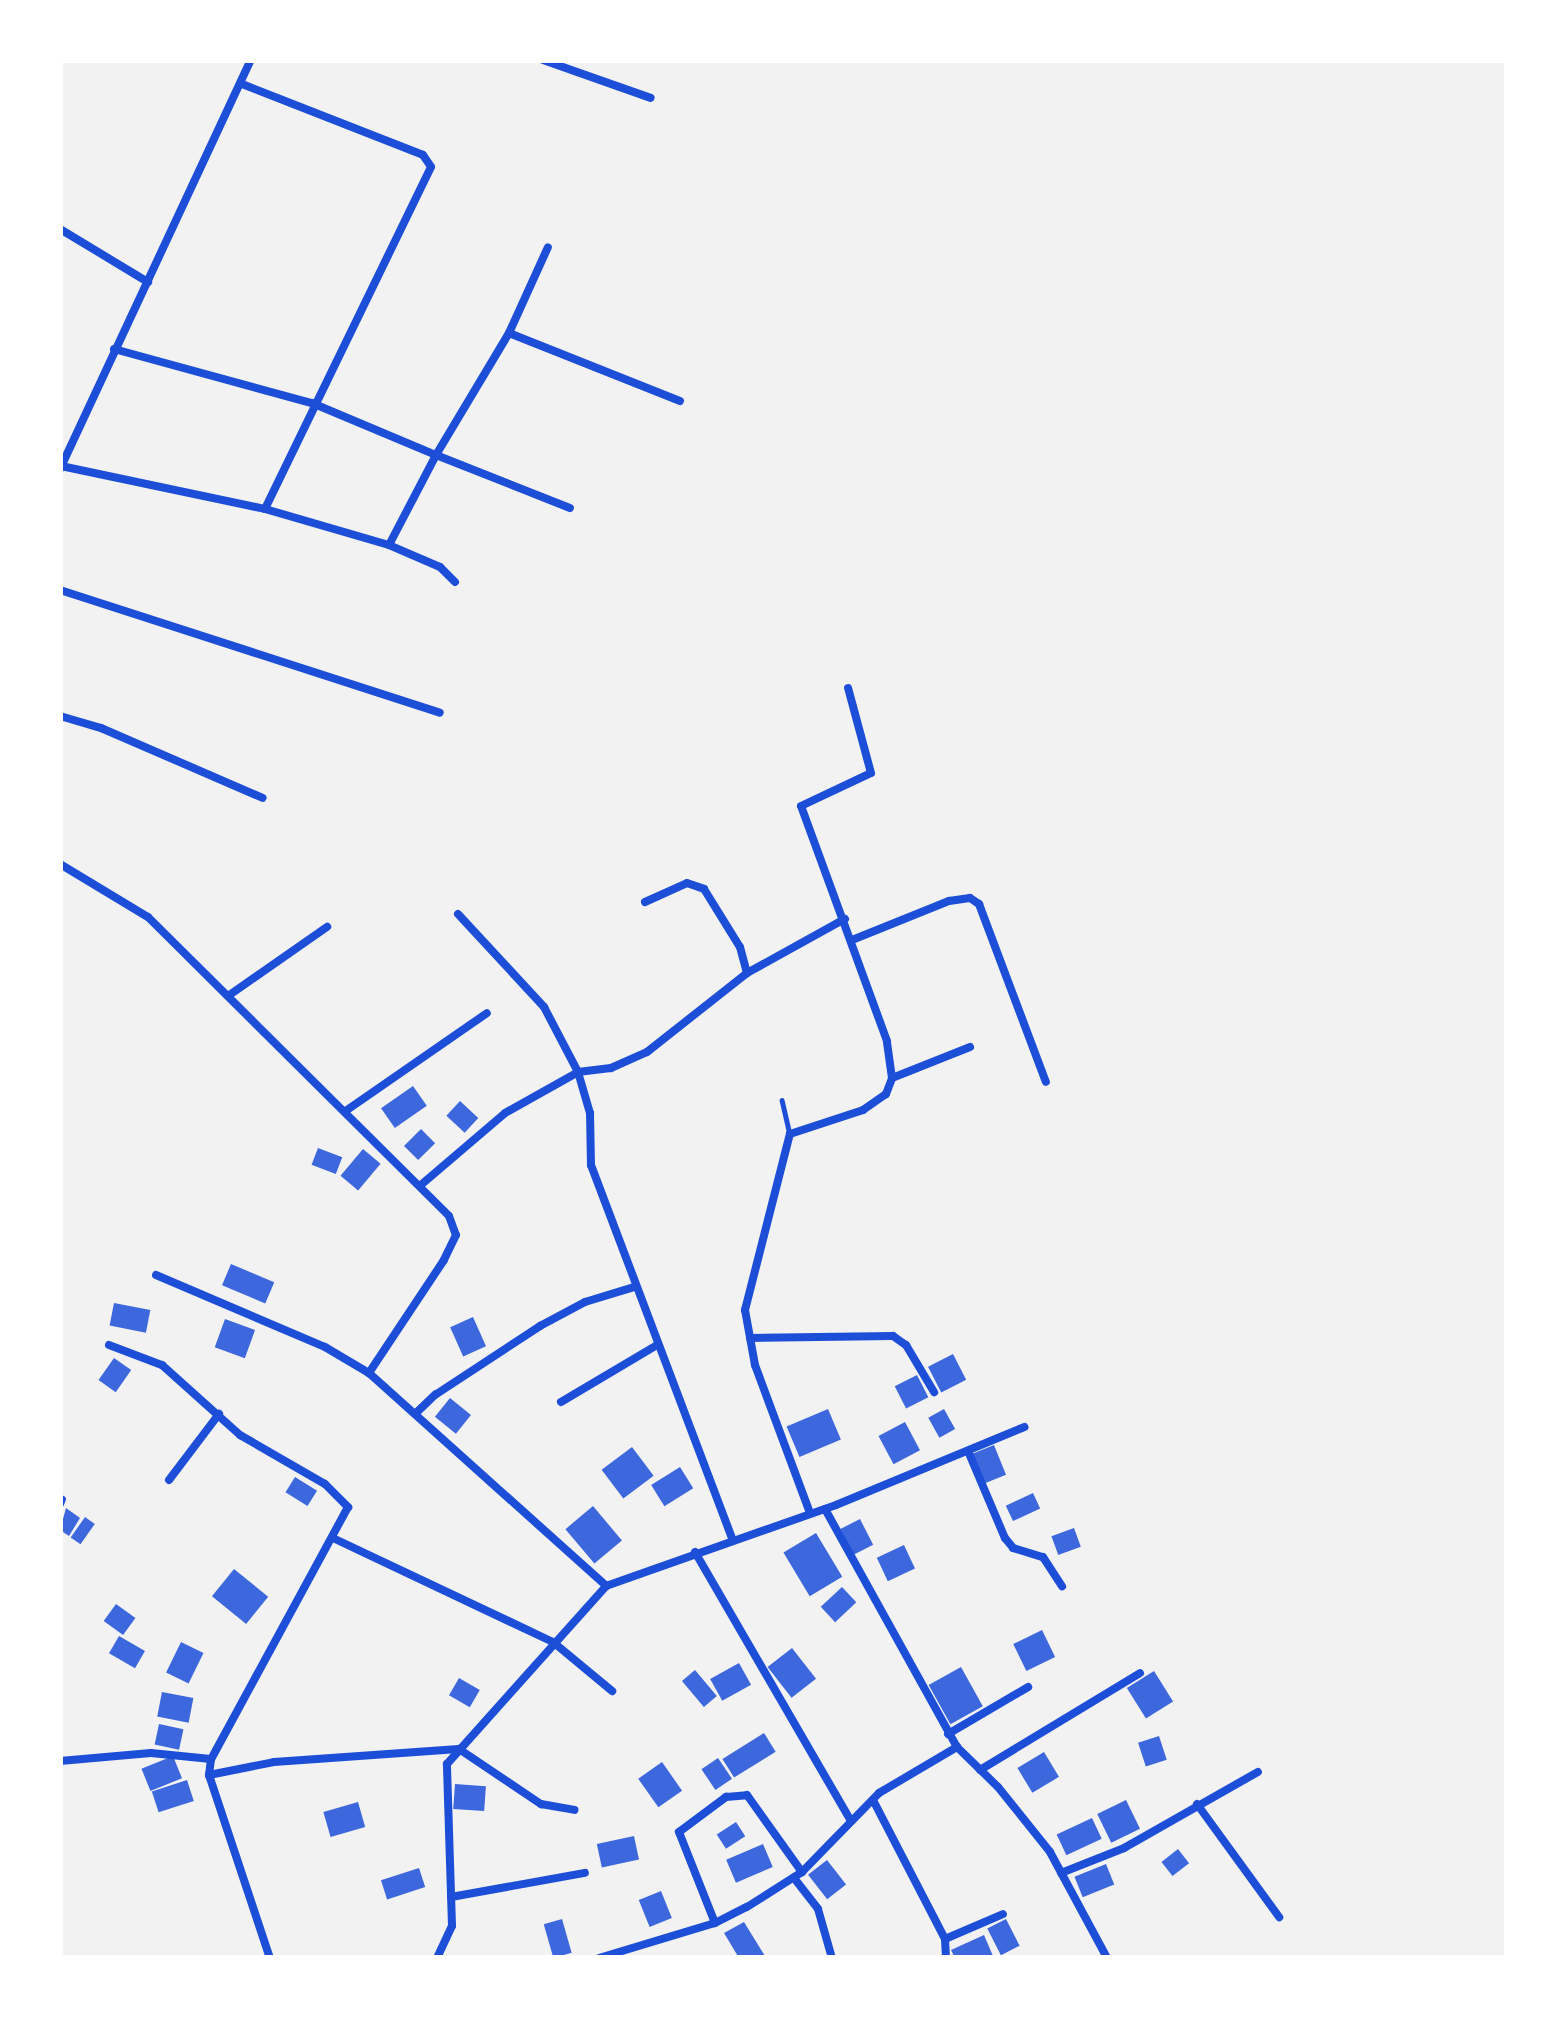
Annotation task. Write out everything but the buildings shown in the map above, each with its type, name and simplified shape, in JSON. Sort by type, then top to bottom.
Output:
[{"type":"street","points":[[251,60],[61,467],[265,509],[389,544],[440,567],[455,582]]},
{"type":"street","points":[[543,60],[651,98]]},
{"type":"street","points":[[242,84],[423,155],[431,167],[312,403],[265,509]]},
{"type":"street","points":[[60,229],[148,282]]},
{"type":"street","points":[[389,544],[509,333],[548,247]]},
{"type":"street","points":[[509,333],[680,401]]},
{"type":"street","points":[[114,350],[312,403],[570,508]]},
{"type":"street","points":[[60,590],[440,713]]},
{"type":"street","points":[[810,1514],[754,1365],[745,1310],[790,1134],[863,1110],[886,1094],[892,1078],[887,1041],[802,806],[872,773],[848,688]]},
{"type":"street","points":[[60,716],[101,728],[263,798]]},
{"type":"street","points":[[60,864],[148,917],[422,1184],[449,1216],[456,1235],[369,1373]]},
{"type":"street","points":[[645,902],[687,883],[704,889],[740,947],[747,973]]},
{"type":"street","points":[[852,940],[950,901],[970,898],[979,904],[1046,1082]]},
{"type":"street","points":[[458,914],[544,1007],[578,1072],[590,1113],[591,1165],[732,1538]]},
{"type":"street","points":[[422,1184],[505,1113],[578,1072],[610,1068],[647,1052],[747,973],[845,920]]},
{"type":"street","points":[[228,996],[327,927]]},
{"type":"street","points":[[347,1110],[487,1012]]},
{"type":"street","points":[[892,1078],[970,1047]]},
{"type":"street","points":[[157,1275],[325,1347],[369,1373],[606,1586]]},
{"type":"street","points":[[416,1414],[435,1395],[540,1327],[585,1302],[634,1287]]},
{"type":"street","points":[[750,1338],[893,1336],[906,1345],[934,1392]]},
{"type":"street","points":[[109,1345],[162,1365],[240,1435],[344,1502],[348,1511],[211,1759],[209,1775],[270,1958]]},
{"type":"street","points":[[562,1402],[657,1345]]},
{"type":"street","points":[[169,1480],[219,1414]]},
{"type":"street","points":[[436,1958],[447,1945],[451,1897],[447,1764],[606,1586],[825,1509],[1024,1427]]},
{"type":"street","points":[[968,1451],[1005,1538],[1013,1548],[1043,1557],[1062,1586]]},
{"type":"street","points":[[825,1509],[948,1734],[1051,1852],[1107,1958]]},
{"type":"street","points":[[335,1539],[553,1642],[612,1691]]},
{"type":"street","points":[[695,1552],[851,1822]]},
{"type":"street","points":[[980,1770],[1140,1673]]},
{"type":"street","points":[[948,1734],[1028,1688]]},
{"type":"street","points":[[209,1775],[274,1762],[459,1748],[541,1804],[574,1810]]},
{"type":"street","points":[[599,1958],[634,1953],[715,1923],[798,1875],[873,1800],[957,1748]]},
{"type":"street","points":[[60,1761],[151,1754],[211,1759]]},
{"type":"street","points":[[1061,1874],[1124,1848],[1258,1772]]},
{"type":"street","points":[[715,1923],[679,1832],[726,1798],[747,1795],[818,1909],[832,1958]]},
{"type":"street","points":[[873,1800],[945,1940],[946,1958]]},
{"type":"street","points":[[1197,1804],[1279,1917]]},
{"type":"street","points":[[451,1897],[585,1873]]},
{"type":"street","points":[[945,1940],[1003,1913]]},
{"type":"lane","points":[[782,1100],[790,1134]]}]
